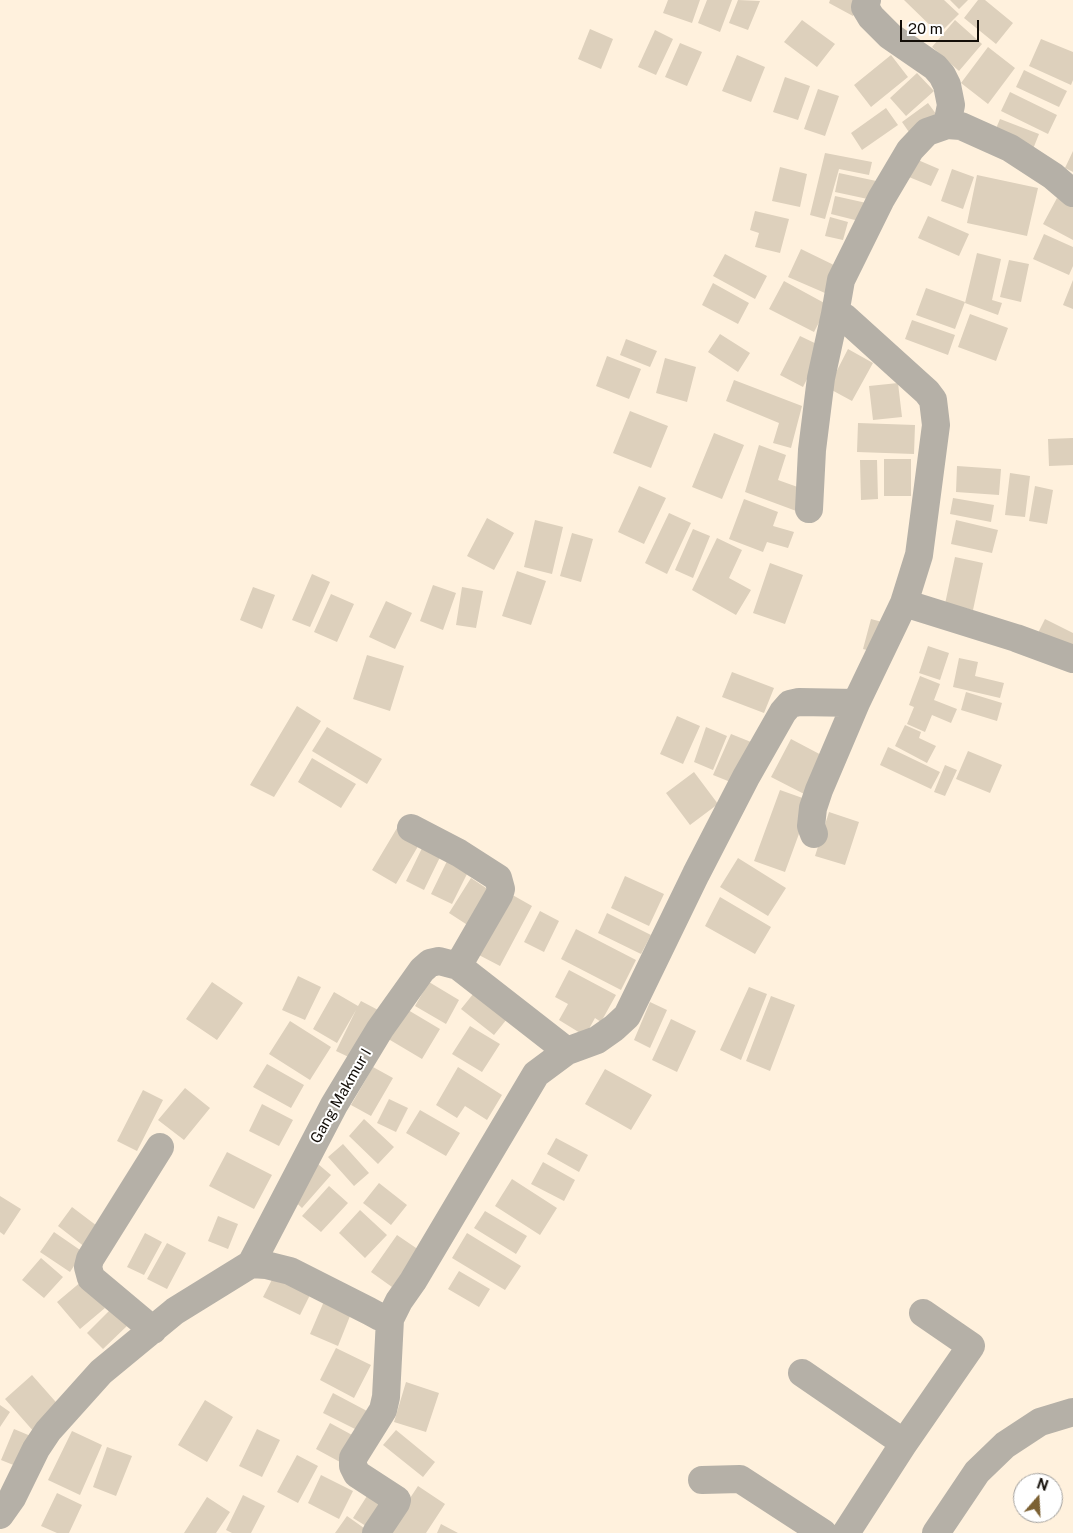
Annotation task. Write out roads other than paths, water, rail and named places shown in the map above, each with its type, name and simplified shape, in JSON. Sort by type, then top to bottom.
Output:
[{"type":"street","points":[[867,0],[865,7],[871,17],[890,36],[935,67],[942,75],[947,85],[951,105],[947,125]]},
{"type":"street","points":[[808,509],[812,450],[821,378],[841,280],[886,191],[910,150],[927,132],[947,125],[961,126],[1010,148],[1053,176],[1073,193]]},
{"type":"street","points":[[814,834],[811,826],[813,808],[819,790],[856,703],[904,603],[919,555],[936,424],[934,400],[927,392],[844,317],[835,314]]},
{"type":"street","points":[[904,603],[1016,638],[1073,659]]},
{"type":"street","points":[[376,1533],[396,1505],[397,1500],[357,1474],[353,1466],[354,1458],[383,1410],[386,1397],[390,1319],[399,1301],[413,1281],[536,1074],[567,1051],[597,1040],[627,1016],[696,874],[746,777],[783,712],[790,704],[799,702],[856,703]]},
{"type":"street","points":[[411,828],[459,853],[498,878],[501,884],[499,895],[458,966],[567,1051]]},
{"type":"street","name":"Gang Makmur I","points":[[252,1264],[334,1104],[391,1014],[422,970],[430,963],[439,961],[458,966]]},
{"type":"street","points":[[153,1330],[91,1278],[88,1267],[90,1259],[160,1147]]},
{"type":"street","points":[[0,1515],[12,1498],[29,1463],[48,1431],[101,1372],[175,1311],[252,1264],[266,1265],[290,1271],[369,1311],[390,1319]]},
{"type":"street","points":[[846,1533],[971,1346],[923,1313]]},
{"type":"street","points":[[802,1373],[904,1444]]},
{"type":"street","points":[[936,1533],[977,1472],[1006,1445],[1040,1422],[1073,1412]]},
{"type":"street","points":[[702,1480],[740,1479],[823,1533]]}]
